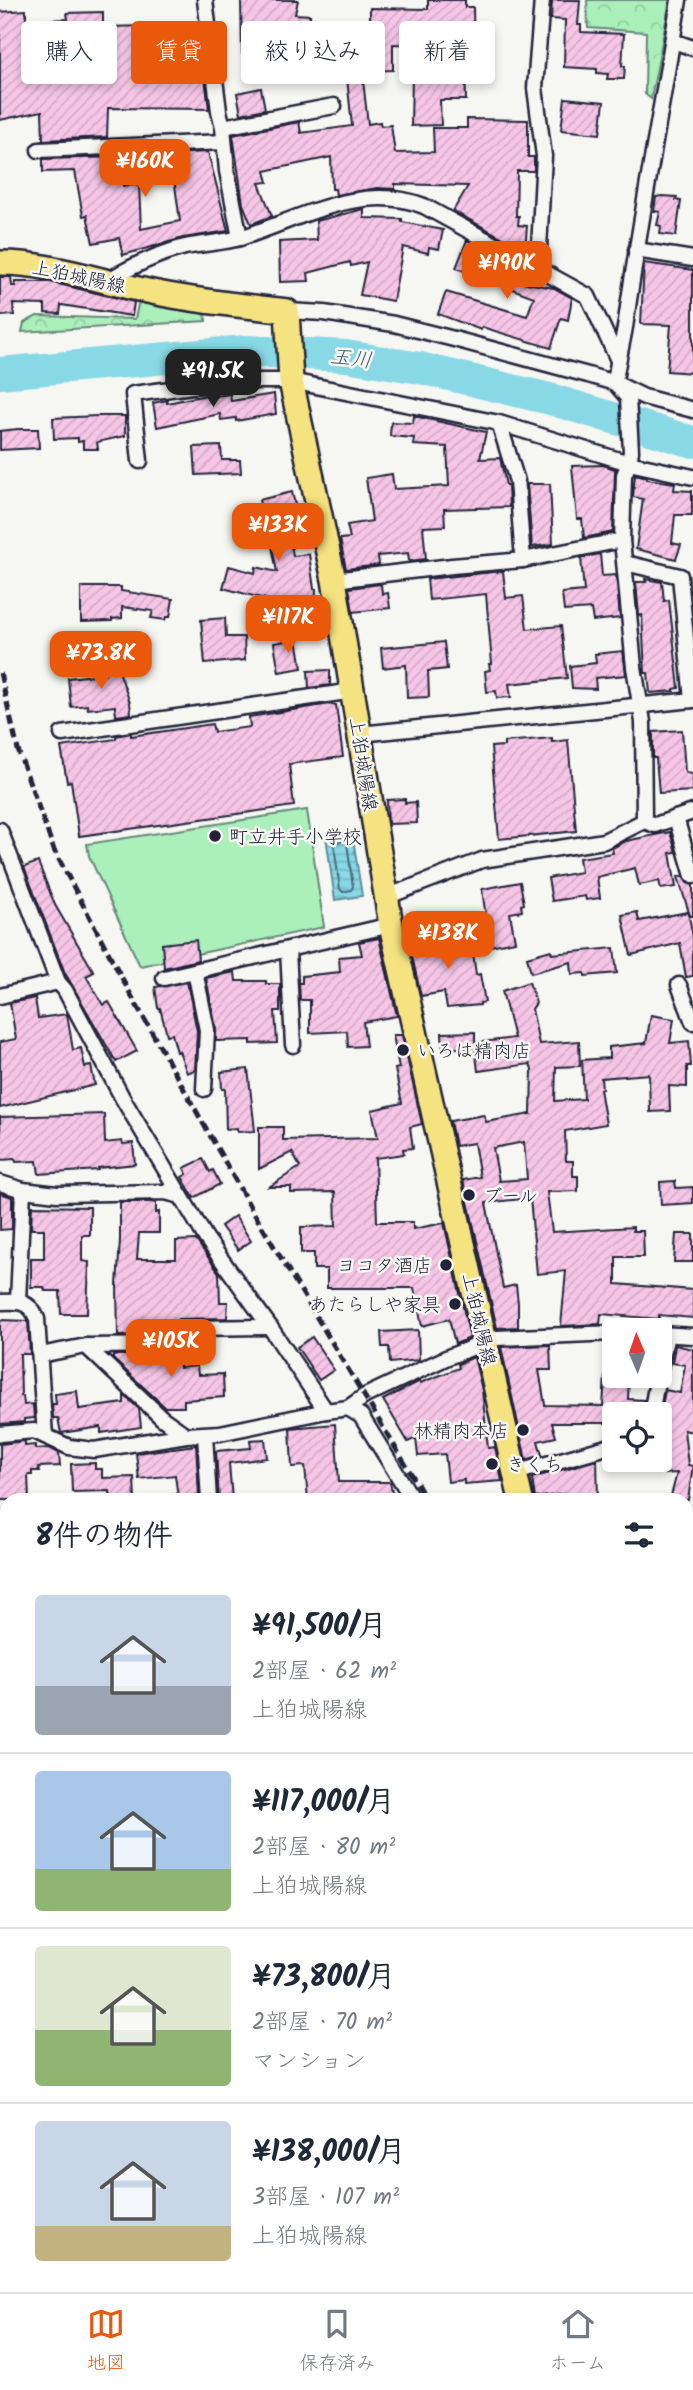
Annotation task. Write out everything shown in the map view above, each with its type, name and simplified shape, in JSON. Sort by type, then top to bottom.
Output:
[{"type":"main road","name":"上狛城陽線","points":[[0,264],[40,265],[288,318],[290,378],[334,579],[391,925],[519,1493]]},
{"type":"street","points":[[205,0],[229,183],[240,238]]},
{"type":"street","points":[[538,267],[544,156],[535,88],[542,0]]},
{"type":"street","points":[[644,821],[643,735],[622,540],[624,475],[630,457],[628,398],[615,383],[617,358],[624,338],[636,250],[680,0]]},
{"type":"street","points":[[673,41],[693,48]]},
{"type":"street","points":[[39,150],[223,134],[334,106]]},
{"type":"street","points":[[107,281],[138,263],[184,248],[240,238],[326,206],[352,200],[405,199],[424,206],[588,296],[617,358]]},
{"type":"street","points":[[636,250],[693,259]]},
{"type":"street","points":[[288,318],[324,313],[394,324],[615,383],[644,397],[693,410]]},
{"type":"street","points":[[140,461],[134,394],[230,381],[290,378],[499,423],[630,457],[693,477]]},
{"type":"street","points":[[499,423],[517,481],[523,560]]},
{"type":"street","points":[[334,579],[523,560],[622,540]]},
{"type":"street","points":[[360,734],[692,700],[680,576],[625,563]]},
{"type":"street","points":[[62,734],[353,691]]},
{"type":"street","points":[[386,897],[482,860],[604,841],[644,821],[655,825],[693,812]]},
{"type":"street","points":[[676,818],[693,876]]},
{"type":"street","points":[[0,831],[4,856],[58,982],[65,990],[123,1099],[206,1238],[270,1326],[326,1411]]},
{"type":"street","points":[[164,978],[391,925]]},
{"type":"street","points":[[288,950],[293,1045]]},
{"type":"street","points":[[195,971],[207,1030],[204,1089]]},
{"type":"street","points":[[0,996],[58,982]]},
{"type":"street","points":[[679,985],[693,1022]]},
{"type":"street","points":[[0,1183],[23,1190],[57,1194],[164,1192],[181,1196]]},
{"type":"street","points":[[18,1301],[23,1190]]},
{"type":"street","points":[[0,1303],[18,1301],[34,1312],[40,1355],[45,1436]]},
{"type":"street","points":[[40,1355],[86,1346],[192,1345],[191,1328],[270,1326]]},
{"type":"street","points":[[348,1408],[365,1396],[448,1357],[497,1338],[602,1334]]},
{"type":"street","points":[[672,1335],[693,1336]]},
{"type":"street","points":[[86,1346],[162,1418],[186,1435]]},
{"type":"street","points":[[0,1434],[34,1431],[69,1447],[94,1450],[186,1435],[205,1435],[348,1408],[361,1416],[409,1493]]},
{"type":"street","points":[[205,1435],[209,1493]]},
{"type":"street","points":[[515,1474],[602,1449]]},
{"type":"green space","points":[[587,0],[670,0],[651,99],[645,94],[646,32],[588,28]]},
{"type":"green space","points":[[139,300],[205,313],[206,321],[22,332],[24,323],[37,316],[135,319]]},
{"type":"green space","points":[[307,810],[324,927],[140,966],[89,856],[87,844]]},
{"type":"water","points":[[352,832],[362,896],[335,900],[326,836]]},
{"type":"building","points":[[241,0],[298,0],[295,14],[310,15],[310,19],[314,20],[314,21],[241,21]]},
{"type":"building","points":[[428,0],[465,0],[465,7],[473,7],[473,21],[399,21],[399,44],[393,44],[393,70],[385,70],[385,21],[370,21],[370,8],[428,9]]},
{"type":"building","points":[[552,0],[580,0],[578,25],[581,25],[581,32],[624,34],[624,79],[607,79],[608,74],[597,73],[597,69],[564,67],[565,20],[551,19]]},
{"type":"building","points":[[26,10],[26,21],[21,21],[21,84],[117,84],[117,27],[131,26],[131,84],[206,84],[209,109],[108,108],[107,137],[43,140],[42,111],[0,120],[0,12]]},
{"type":"building","points":[[103,12],[103,21],[26,21],[68,19],[67,13]]},
{"type":"building","points":[[348,84],[363,84],[368,124],[380,122],[381,126],[391,125],[395,153],[434,152],[433,128],[467,128],[467,119],[528,120],[528,157],[534,157],[534,171],[517,171],[516,216],[519,216],[518,225],[527,226],[525,250],[453,211],[468,186],[395,184],[395,189],[377,188],[336,195],[335,189],[332,189],[331,157],[265,171],[268,182],[259,183],[272,216],[251,224],[243,204],[233,135],[299,122],[301,133],[352,126]]},
{"type":"building","points":[[412,84],[466,84],[466,100],[440,100],[441,125],[411,126]]},
{"type":"building","points":[[261,88],[265,109],[241,114],[237,93]]},
{"type":"building","points":[[565,98],[604,102],[600,134],[561,130]]},
{"type":"building","points":[[208,152],[228,231],[183,238],[123,255],[119,238],[93,243],[87,215],[83,216],[75,171],[43,172],[43,159],[122,157],[123,186],[139,185],[141,229],[180,221],[173,171],[153,172],[152,155]]},
{"type":"building","points":[[656,197],[677,197],[676,200],[681,201],[676,236],[660,234],[661,226],[657,225],[660,212],[654,211]]},
{"type":"building","points":[[364,209],[364,218],[402,219],[402,222],[443,230],[439,249],[429,247],[428,253],[403,247],[393,301],[360,295],[367,262],[351,266],[350,262],[308,273],[309,281],[280,282],[279,242],[317,240],[316,221]]},
{"type":"building","points":[[467,240],[519,269],[515,281],[554,288],[572,298],[568,320],[561,318],[551,348],[482,327],[481,330],[438,314],[446,292],[527,316],[534,297],[456,268]]},
{"type":"building","points":[[644,263],[693,270],[693,373],[667,371],[671,325],[641,324]]},
{"type":"building","points":[[0,277],[11,277],[12,286],[15,286],[15,282],[50,282],[134,302],[132,316],[61,305],[60,314],[45,313],[45,305],[13,304],[14,315],[0,316]]},
{"type":"building","points":[[230,394],[231,401],[274,394],[276,414],[236,421],[236,418],[221,420],[220,414],[157,427],[153,403]]},
{"type":"building","points":[[125,416],[125,436],[97,442],[98,449],[83,449],[83,441],[78,442],[78,438],[54,439],[53,418]]},
{"type":"building","points":[[414,416],[486,432],[480,459],[500,458],[508,485],[509,507],[444,509],[445,526],[423,527],[426,559],[409,561],[408,553],[378,556],[379,565],[346,569],[340,539],[350,538],[347,525],[372,521],[366,478],[392,474],[394,489],[449,486],[447,447],[413,445],[414,438],[390,436],[391,422],[413,423]]},
{"type":"building","points":[[38,429],[39,448],[0,450],[0,431]]},
{"type":"building","points":[[221,446],[222,460],[240,460],[241,473],[196,475],[194,447]]},
{"type":"building","points":[[603,465],[615,469],[613,532],[584,538],[582,519],[577,519],[572,466]]},
{"type":"building","points":[[635,474],[647,479],[675,483],[674,490],[692,491],[692,515],[675,515],[672,543],[681,545],[676,559],[636,549],[643,499],[633,497]]},
{"type":"building","points":[[527,484],[550,484],[553,544],[532,547]]},
{"type":"building","points":[[292,492],[297,513],[286,516],[293,556],[309,554],[316,589],[315,612],[223,588],[229,566],[255,573],[256,567],[277,572],[267,520],[264,521],[259,500]]},
{"type":"building","points":[[600,554],[602,576],[616,575],[620,618],[593,621],[591,609],[564,611],[562,593],[584,591],[581,558]]},
{"type":"building","points":[[503,571],[506,598],[523,596],[527,629],[561,626],[567,678],[509,684],[511,697],[497,698],[496,691],[487,692],[485,671],[490,670],[489,664],[492,664],[486,594],[429,600],[427,579]]},
{"type":"building","points":[[645,579],[662,582],[664,601],[669,600],[679,688],[674,691],[650,693],[648,673],[645,673],[642,615],[639,616],[636,582],[646,582]]},
{"type":"building","points":[[381,584],[382,594],[388,593],[390,608],[353,612],[349,588]]},
{"type":"building","points":[[81,587],[121,587],[121,591],[173,599],[170,617],[165,620],[151,618],[153,611],[122,607],[122,618],[81,622]]},
{"type":"building","points":[[225,618],[226,637],[244,637],[245,660],[205,664],[201,620]]},
{"type":"building","points":[[297,639],[302,668],[279,672],[274,643]]},
{"type":"building","points":[[444,642],[447,669],[428,671],[429,697],[407,698],[406,665],[383,668],[381,648]]},
{"type":"building","points":[[623,651],[626,675],[595,678],[596,689],[572,688],[570,666],[596,663],[595,654]]},
{"type":"building","points":[[116,662],[131,714],[116,716],[115,706],[88,709],[87,705],[71,707],[68,678],[105,674],[103,667]]},
{"type":"building","points":[[330,670],[330,685],[309,688],[308,671]]},
{"type":"building","points":[[336,705],[343,757],[289,764],[294,806],[79,836],[71,781],[67,782],[61,747],[116,739],[116,736],[131,733],[131,736],[212,724],[214,732],[250,727],[249,717]]},
{"type":"building","points":[[682,730],[685,772],[693,775],[693,791],[659,793],[656,758],[653,758],[653,732]]},
{"type":"building","points":[[552,738],[552,742],[568,740],[576,831],[499,839],[491,747],[504,746],[504,742]]},
{"type":"building","points":[[405,799],[405,803],[416,802],[417,823],[388,824],[387,800]]},
{"type":"building","points":[[670,832],[676,852],[670,853],[676,887],[661,889],[659,881],[639,885],[635,868],[597,877],[600,898],[586,900],[585,896],[552,901],[548,878],[581,872],[579,858],[613,853],[612,848],[626,841]]},
{"type":"building","points":[[38,862],[55,905],[94,972],[86,976],[103,1005],[109,1002],[137,1051],[116,1062],[65,973],[24,867]]},
{"type":"building","points":[[683,876],[687,883],[693,885],[693,916],[690,916],[678,877]]},
{"type":"building","points":[[520,882],[524,904],[521,905],[522,911],[510,913],[515,941],[490,946],[482,889]]},
{"type":"building","points":[[637,912],[639,921],[688,912],[693,936],[693,976],[686,977],[680,943],[631,955],[622,915]]},
{"type":"building","points":[[471,937],[476,975],[480,974],[485,1002],[480,1005],[447,1008],[444,992],[421,996],[409,943]]},
{"type":"building","points":[[379,938],[397,1016],[363,1022],[366,1046],[348,1047],[347,1031],[310,1033],[310,1000],[300,1000],[299,983],[302,983],[302,976],[340,972],[339,957],[362,955],[359,942]]},
{"type":"building","points":[[196,940],[198,960],[164,968],[162,944]]},
{"type":"building","points":[[614,948],[617,973],[585,976],[585,973],[572,974],[571,962],[531,973],[527,957],[551,950],[552,954]]},
{"type":"building","points":[[235,972],[236,981],[280,984],[280,1011],[275,1011],[277,1043],[251,1044],[251,1040],[216,1041],[206,978]]},
{"type":"building","points":[[187,982],[197,1031],[195,1070],[187,1073],[172,1034],[167,1035],[158,1008],[155,987]]},
{"type":"building","points":[[529,982],[536,1003],[532,1009],[539,1044],[579,1041],[580,1066],[556,1067],[555,1101],[584,1099],[582,1060],[609,1058],[609,1047],[646,1043],[651,1015],[674,1019],[670,1043],[689,1041],[691,1066],[687,1066],[687,1087],[669,1086],[670,1111],[650,1112],[649,1074],[601,1078],[600,1089],[606,1124],[565,1131],[566,1161],[573,1161],[573,1176],[578,1176],[578,1191],[547,1192],[552,1232],[633,1227],[633,1231],[643,1231],[644,1257],[616,1257],[616,1284],[693,1290],[693,1318],[601,1314],[600,1324],[561,1326],[566,1271],[537,1274],[530,1198],[486,1203],[503,1288],[516,1285],[518,1303],[518,1327],[497,1328],[463,1180],[480,1177],[474,1143],[455,1146],[450,1121],[484,1115],[486,1122],[531,1114],[532,1069],[530,1064],[478,1071],[475,1047],[443,1049],[442,1033],[475,1032],[475,1043],[514,1038],[502,991]],"holes":[[[524,1142],[527,1179],[499,1181],[493,1148]]]},
{"type":"building","points":[[35,998],[38,1018],[67,1014],[73,1050],[81,1048],[85,1067],[91,1066],[95,1085],[0,1108],[0,1042],[16,1039],[10,1003]]},
{"type":"building","points":[[393,1035],[402,1035],[422,1124],[410,1127],[413,1148],[403,1149],[404,1154],[375,1158],[377,1222],[413,1222],[413,1229],[444,1223],[470,1338],[455,1344],[449,1319],[422,1326],[414,1288],[327,1288],[327,1269],[314,1269],[314,1253],[301,1253],[301,1227],[336,1226],[335,1192],[291,1193],[291,1187],[269,1187],[300,1167],[292,1152],[259,1169],[259,1127],[283,1127],[283,1140],[378,1138],[372,1110],[402,1103],[395,1069],[399,1068]]},
{"type":"building","points":[[248,1069],[255,1131],[237,1132],[237,1128],[226,1129],[225,1089],[222,1089],[221,1072]]},
{"type":"building","points":[[104,1114],[105,1143],[133,1143],[135,1164],[98,1170],[39,1174],[37,1161],[1,1160],[0,1117]]},
{"type":"building","points":[[203,1159],[220,1184],[194,1198],[182,1177],[187,1174],[184,1168]]},
{"type":"building","points":[[675,1181],[676,1188],[693,1187],[693,1203],[661,1205],[660,1182]]},
{"type":"building","points":[[0,1193],[12,1197],[12,1229],[0,1230]]},
{"type":"building","points":[[120,1202],[156,1203],[156,1213],[159,1212],[159,1233],[139,1233],[137,1259],[176,1259],[176,1241],[196,1240],[219,1273],[220,1302],[228,1302],[227,1318],[178,1319],[179,1335],[118,1336]]},
{"type":"building","points":[[32,1206],[90,1207],[90,1235],[82,1235],[82,1261],[89,1262],[87,1314],[61,1314],[60,1291],[31,1287],[31,1258],[44,1258],[44,1229],[31,1229]]},
{"type":"building","points":[[235,1216],[251,1241],[238,1250],[221,1226]]},
{"type":"building","points":[[676,1234],[693,1234],[693,1262],[674,1262]]},
{"type":"building","points":[[0,1320],[28,1321],[30,1354],[20,1354],[21,1396],[24,1405],[33,1404],[34,1418],[24,1419],[24,1422],[0,1424]]},
{"type":"building","points":[[418,1330],[419,1360],[390,1363],[389,1347],[382,1347],[381,1332]]},
{"type":"building","points":[[312,1337],[334,1370],[319,1380],[297,1347]]},
{"type":"building","points":[[550,1345],[551,1370],[539,1370],[545,1405],[602,1406],[602,1423],[552,1423],[556,1437],[538,1441],[542,1455],[526,1460],[501,1347]]},
{"type":"building","points":[[675,1345],[693,1349],[693,1432],[684,1430],[688,1465],[693,1466],[689,1493],[672,1493],[677,1473],[664,1472],[672,1472],[672,1402],[663,1402],[665,1390],[680,1393],[685,1365],[672,1363]]},
{"type":"building","points":[[118,1355],[180,1355],[180,1368],[197,1366],[198,1375],[223,1374],[224,1397],[184,1400],[184,1407],[165,1407],[113,1359],[113,1356]]},
{"type":"building","points":[[474,1357],[482,1390],[488,1448],[495,1447],[502,1481],[464,1484],[464,1480],[448,1482],[445,1454],[418,1456],[416,1438],[408,1442],[383,1400],[420,1381],[459,1368],[458,1364]]},
{"type":"building","points":[[604,1388],[628,1388],[628,1399],[644,1400],[603,1402]]},
{"type":"building","points":[[77,1391],[79,1409],[124,1403],[124,1395],[139,1409],[141,1427],[101,1433],[101,1427],[61,1433],[58,1418],[53,1418],[52,1404],[56,1404],[55,1394]]},
{"type":"building","points":[[335,1424],[339,1482],[390,1482],[392,1493],[307,1493],[305,1466],[292,1467],[290,1428]]},
{"type":"building","points":[[265,1439],[267,1458],[229,1463],[231,1493],[219,1493],[216,1451],[251,1448],[250,1440]]},
{"type":"building","points":[[25,1441],[25,1446],[35,1445],[35,1449],[49,1448],[59,1453],[60,1466],[38,1467],[39,1471],[32,1471],[32,1475],[28,1475],[29,1493],[0,1493],[0,1444]]},
{"type":"building","points":[[196,1445],[199,1493],[177,1493],[175,1475],[139,1479],[136,1453]]},
{"type":"building","points":[[597,1460],[598,1493],[534,1493],[532,1478]]},
{"type":"building","points":[[95,1463],[95,1469],[102,1469],[102,1478],[134,1477],[135,1493],[72,1492],[71,1464]]},
{"type":"waterway","name":"玉川","points":[[0,373],[246,351],[346,356],[420,368],[550,399],[693,442]]},
{"type":"railway","points":[[0,673],[18,750],[54,850],[132,997],[252,1210],[423,1493]]},
{"type":"place","name":"町立井手小学校","points":[[215,836]]},
{"type":"place","name":"いろは精肉店","points":[[403,1050]]},
{"type":"place","name":"ブール","points":[[469,1195]]},
{"type":"place","name":"ヨコタ酒店","points":[[446,1265]]},
{"type":"place","name":"あたらしや家具","points":[[455,1304]]},
{"type":"place","name":"林精肉本店","points":[[523,1430]]},
{"type":"place","name":"きくち","points":[[492,1464]]}]
